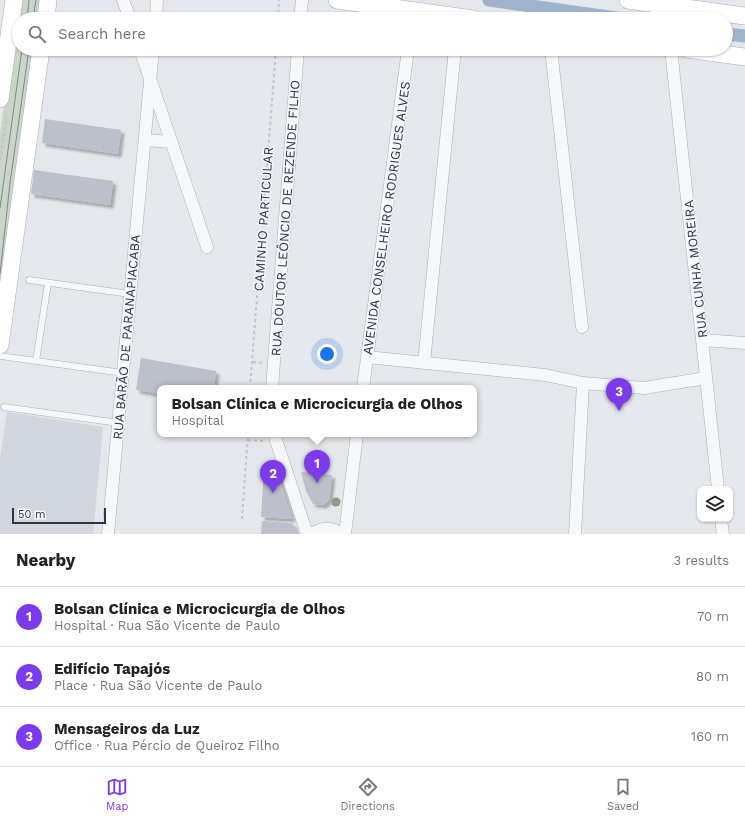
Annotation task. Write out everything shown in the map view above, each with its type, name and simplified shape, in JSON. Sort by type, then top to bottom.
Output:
[{"type":"main road","points":[[12,12],[14,0]]},
{"type":"main road","points":[[47,12],[48,0]]},
{"type":"main road","points":[[337,0],[421,11]]},
{"type":"main road","points":[[628,0],[667,3],[721,12]]},
{"type":"main road","points":[[0,99],[12,14]]},
{"type":"main road","points":[[733,14],[745,16]]},
{"type":"main road","points":[[733,55],[745,57]]},
{"type":"main road","points":[[0,345],[40,56]]},
{"type":"street","points":[[123,0],[127,12]]},
{"type":"street","points":[[156,12],[157,0]]},
{"type":"street","points":[[301,12],[302,0]]},
{"type":"street","points":[[142,56],[207,247]]},
{"type":"street","name":"RUA BARÃO DE PARANAPIACABA","points":[[108,534],[152,56]]},
{"type":"street","name":"RUA DOUTOR LEÔNCIO DE REZENDE FILHO","points":[[272,385],[297,56]]},
{"type":"street","name":"AVENIDA CONSELHEIRO RODRIGUES ALVES","points":[[363,385],[407,56]]},
{"type":"street","points":[[424,363],[454,56]]},
{"type":"street","points":[[552,56],[582,327]]},
{"type":"street","name":"RUA CUNHA MOREIRA","points":[[673,56],[718,486]]},
{"type":"street","points":[[145,140],[171,142]]},
{"type":"street","points":[[702,340],[745,343]]},
{"type":"street","points":[[367,357],[544,375],[583,383],[644,388],[706,378]]},
{"type":"street","points":[[575,534],[583,383]]},
{"type":"street","points":[[344,534],[357,437]]},
{"type":"street","points":[[275,438],[307,534]]},
{"type":"street","points":[[721,522],[723,534]]},
{"type":"street","points":[[311,534],[326,528],[332,528],[340,534]]},
{"type":"lane","points":[[29,280],[130,294]]},
{"type":"lane","points":[[36,361],[48,283]]},
{"type":"lane","points":[[0,356],[123,373]]},
{"type":"lane","points":[[4,407],[119,423]]},
{"type":"path","points":[[278,12],[279,0]]},
{"type":"path","name":"CAMINHO PARTICULAR","points":[[250,385],[275,56]]},
{"type":"path","points":[[242,518],[248,440],[275,438]]},
{"type":"shaded area","points":[[7,412],[103,427],[93,534],[0,534],[0,459]]},
{"type":"green space","points":[[19,0],[43,0],[41,12],[17,12]]},
{"type":"green space","points":[[12,49],[12,56],[35,56],[0,306],[0,133]]},
{"type":"building","points":[[45,119],[121,130],[118,154],[42,143]]},
{"type":"building","points":[[34,170],[113,181],[110,205],[31,194]]},
{"type":"building","points":[[141,358],[216,371],[214,385],[157,385],[157,394],[136,390]]},
{"type":"building","points":[[264,468],[276,469],[292,519],[261,517]]},
{"type":"building","points":[[301,472],[332,475],[329,500],[323,505],[313,504],[306,491]]},
{"type":"building","points":[[262,521],[292,523],[297,534],[261,534]]},
{"type":"waterway","points":[[489,0],[574,12]]},
{"type":"waterway","points":[[733,35],[745,36]]},
{"type":"tram line","points":[[28,12],[29,0]]},
{"type":"tram line","points":[[34,12],[36,0]]},
{"type":"tram line","points":[[0,208],[21,56]]},
{"type":"tram line","points":[[0,274],[10,183],[28,56]]},
{"type":"place","name":"Mensageiros da Luz","points":[[619,411]]},
{"type":"place","name":"Bolsan Clínica e Microcicurgia de Olhos","points":[[317,483]]},
{"type":"place","name":"Edifício Tapajós","points":[[273,493]]}]
